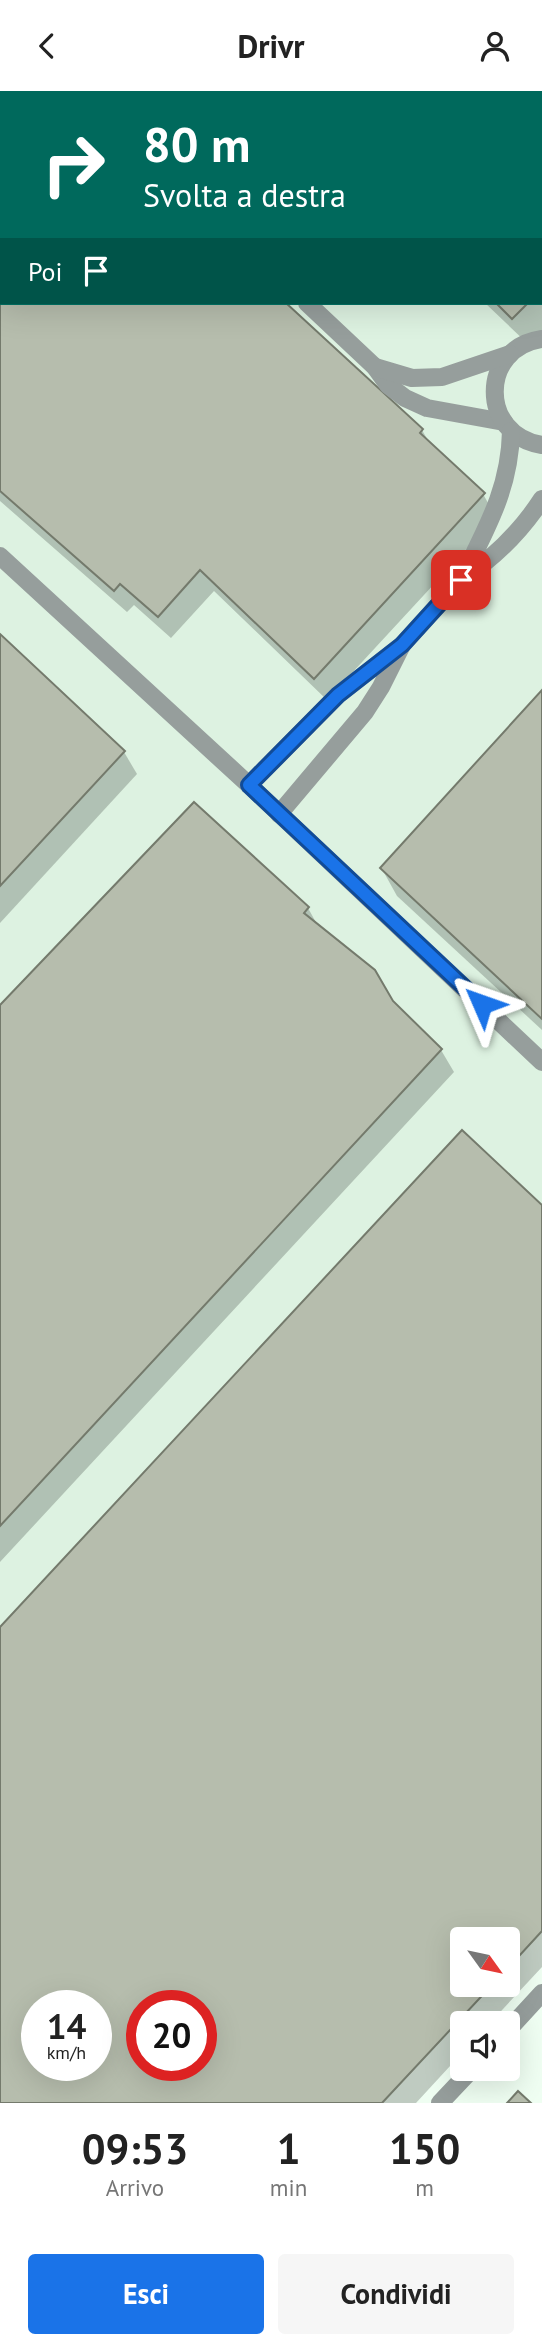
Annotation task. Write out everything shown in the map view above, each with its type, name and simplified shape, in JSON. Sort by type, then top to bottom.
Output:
[{"type":"street","points":[[309,305],[375,367],[388,385],[414,403],[507,427],[525,440],[542,445]]},
{"type":"street","points":[[375,367],[412,378],[442,377],[510,354],[528,342],[542,339]]},
{"type":"street","points":[[461,580],[495,513],[509,464],[507,427],[495,403],[494,388],[498,372],[510,354]]},
{"type":"street","points":[[249,785],[338,695],[402,645],[461,580],[506,545],[542,499]]},
{"type":"street","points":[[0,556],[249,785],[542,1062]]},
{"type":"street","points":[[279,814],[365,712],[402,645]]},
{"type":"street","points":[[520,2017],[542,1993]]},
{"type":"street","points":[[440,2103],[461,2081]]},
{"type":"shaded area","points":[[0,305],[542,305],[542,1932],[520,1956],[520,1927],[450,1927],[450,1997],[482,1997],[469,2011],[450,2011],[450,2031],[383,2103],[0,2103]]},
{"type":"building","points":[[0,305],[288,305],[423,429],[420,433],[485,493],[314,679],[200,570],[158,617],[120,584],[114,591],[0,491]]},
{"type":"building","points":[[498,305],[526,305],[512,319]]},
{"type":"building","points":[[0,634],[125,751],[0,886]]},
{"type":"building","points":[[542,690],[542,1019],[380,868]]},
{"type":"building","points":[[194,802],[309,907],[304,913],[375,970],[393,1001],[442,1049],[0,1526],[0,1005]]},
{"type":"building","points":[[462,1130],[542,1205],[542,1931],[520,1955],[520,1927],[450,1927],[450,1997],[481,1997],[468,2011],[450,2011],[450,2030],[382,2103],[0,2103],[0,1627]]},
{"type":"building","points":[[518,2091],[531,2103],[507,2103]]},
{"type":"route","points":[[461,580],[402,645],[338,695],[249,785],[482,1004]]}]
